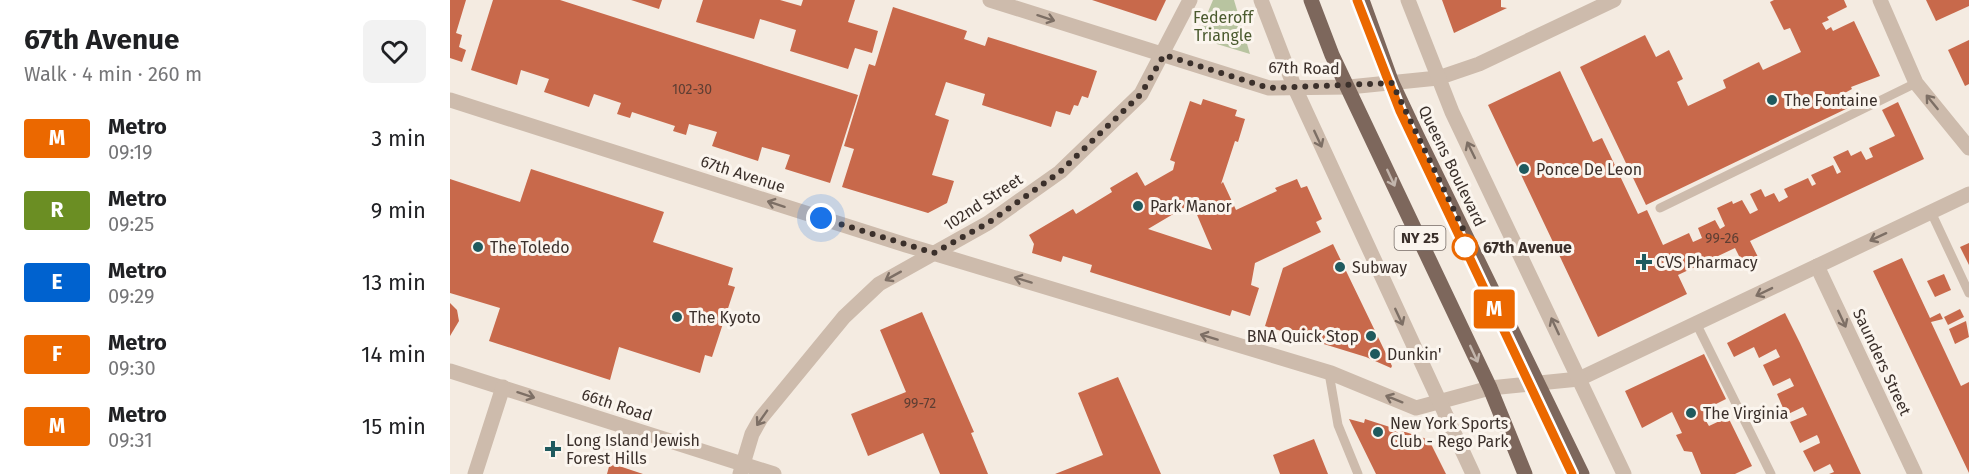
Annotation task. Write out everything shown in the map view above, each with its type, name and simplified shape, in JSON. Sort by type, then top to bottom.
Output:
[{"type":"main road","name":"NY 25","points":[[1311,0],[1325,38],[1490,388],[1525,474]]},
{"type":"main road","name":"Queens Boulevard","points":[[1362,0],[1392,83],[1582,474]]},
{"type":"street","name":"67th Road","points":[[990,0],[1269,88],[1349,87],[1438,78],[1479,64],[1614,0]]},
{"type":"street","name":"102nd Street","points":[[741,469],[752,434],[761,418],[844,317],[879,284],[988,223],[1060,172],[1141,94],[1164,55],[1190,0]]},
{"type":"street","points":[[1261,0],[1294,86],[1473,474]]},
{"type":"street","name":"Queens Boulevard","points":[[1408,0],[1438,78],[1624,474]]},
{"type":"street","points":[[1880,0],[1916,83],[1969,148]]},
{"type":"street","name":"67th Avenue","points":[[450,100],[934,253],[1329,373],[1416,408],[1437,400],[1490,388],[1579,379],[1969,194]]},
{"type":"street","name":"Saunders Street","points":[[1816,266],[1915,474]]},
{"type":"street","name":"66th Road","points":[[450,370],[741,469],[774,474]]},
{"type":"street","points":[[475,474],[503,387]]},
{"type":"lane","points":[[1660,208],[1916,83]]},
{"type":"lane","points":[[1930,212],[1969,293]]},
{"type":"lane","points":[[1697,325],[1771,474]]},
{"type":"lane","points":[[1329,373],[1338,425],[1358,474]]},
{"type":"green space","name":"Federoff Triangle","points":[[1213,0],[1234,0],[1250,54],[1197,38]]},
{"type":"building","points":[[450,0],[466,0],[456,33],[462,35],[459,47],[466,50],[462,62],[450,58]]},
{"type":"building","points":[[493,0],[560,0],[858,95],[830,183],[785,169],[790,155],[762,147],[758,161],[712,146],[717,132],[689,124],[686,135],[673,131],[675,126],[632,112],[630,118],[617,114],[621,103],[594,94],[589,107],[544,92],[549,79],[521,70],[517,85],[471,70]]},
{"type":"building","points":[[631,0],[662,0],[659,9]]},
{"type":"building","points":[[703,0],[780,0],[801,6],[803,0],[855,0],[848,22],[878,31],[872,53],[855,48],[848,69],[790,51],[796,30],[760,19],[754,39],[696,22]]},
{"type":"building","points":[[1092,0],[1166,0],[1156,21]]},
{"type":"building","points":[[1442,0],[1501,0],[1501,7],[1507,8],[1454,33]]},
{"type":"building","name":"The Fontaine","points":[[1774,0],[1844,0],[1847,7],[1827,17],[1829,20],[1822,23],[1826,30],[1831,27],[1833,31],[1854,21],[1880,76],[1851,87],[1852,89],[1841,95],[1848,108],[1646,205],[1580,67],[1645,35],[1656,57],[1669,50],[1683,79],[1677,82],[1688,106],[1726,88],[1723,80],[1759,62],[1763,70],[1801,52],[1790,28],[1784,30],[1770,2]]},
{"type":"building","points":[[1926,0],[1969,0],[1969,6],[1936,21]]},
{"type":"building","points":[[893,7],[967,31],[964,39],[985,46],[988,37],[1097,71],[1088,98],[1082,96],[1078,106],[1074,105],[1070,115],[1056,111],[1051,127],[982,105],[985,94],[946,82],[935,115],[949,120],[932,175],[954,181],[947,203],[928,213],[842,187],[854,149],[844,146],[869,64],[875,66]]},
{"type":"building","points":[[1969,40],[1969,84],[1965,86],[1948,50]]},
{"type":"building","points":[[1560,71],[1593,142],[1602,138],[1638,214],[1647,210],[1663,245],[1689,233],[1693,242],[1702,238],[1698,228],[1715,220],[1720,229],[1725,226],[1717,208],[1732,201],[1733,204],[1742,200],[1750,214],[1758,210],[1750,194],[1761,189],[1765,197],[1774,193],[1779,202],[1788,197],[1784,189],[1808,178],[1812,186],[1816,184],[1811,175],[1833,165],[1837,174],[1841,172],[1833,157],[1848,150],[1851,156],[1861,151],[1866,160],[1873,157],[1869,148],[1895,136],[1882,110],[1898,102],[1924,159],[1750,241],[1760,261],[1745,268],[1735,248],[1678,275],[1687,294],[1598,337],[1488,105]]},
{"type":"building","name":"Park Manor","points":[[1203,99],[1237,110],[1235,116],[1245,119],[1221,184],[1223,182],[1236,210],[1277,191],[1275,188],[1297,179],[1301,188],[1307,186],[1322,219],[1316,222],[1321,232],[1255,263],[1251,285],[1259,288],[1250,316],[1232,310],[1230,316],[1090,272],[1092,265],[1063,256],[1061,262],[1032,253],[1034,244],[1029,235],[1073,209],[1076,214],[1112,192],[1110,188],[1137,172],[1145,186],[1173,170],[1175,162],[1170,160],[1190,101],[1201,105]],"holes":[[[1192,203],[1212,250],[1148,229]]]},
{"type":"building","points":[[531,169],[664,212],[653,242],[733,268],[728,285],[735,287],[712,357],[705,355],[700,373],[619,347],[610,380],[489,341],[500,308],[450,293],[450,179],[520,202]]},
{"type":"building","points":[[1969,243],[1969,265],[1960,247]]},
{"type":"building","points":[[1333,244],[1391,368],[1366,357],[1265,326],[1283,268]]},
{"type":"building","points":[[1902,258],[1930,318],[1940,313],[1943,319],[1931,322],[1961,386],[1969,382],[1969,473],[1873,271]]},
{"type":"building","points":[[1944,274],[1951,290],[1935,297],[1927,281]]},
{"type":"building","points":[[450,303],[457,310],[459,321],[450,336]]},
{"type":"building","points":[[1960,309],[1964,317],[1948,325],[1944,317]]},
{"type":"building","points":[[922,312],[974,432],[971,433],[988,474],[940,474],[923,433],[868,456],[851,414],[906,392],[880,330]]},
{"type":"building","points":[[1785,313],[1861,474],[1829,474],[1834,472],[1830,464],[1814,472],[1803,451],[1820,443],[1819,439],[1817,435],[1800,443],[1790,422],[1807,415],[1803,407],[1786,415],[1777,394],[1794,386],[1790,378],[1773,386],[1763,365],[1780,357],[1776,349],[1759,358],[1754,347],[1734,357],[1727,343]]},
{"type":"building","points":[[1966,321],[1969,337],[1955,344],[1949,329]]},
{"type":"building","name":"The Virginia","points":[[1704,354],[1726,399],[1710,407],[1712,412],[1706,414],[1706,421],[1709,426],[1728,417],[1752,466],[1735,474],[1701,474],[1692,452],[1684,451],[1676,435],[1682,433],[1672,412],[1642,428],[1625,391]]},
{"type":"building","points":[[1118,377],[1161,474],[1055,474],[1103,455],[1078,393]]},
{"type":"building","points":[[1349,419],[1364,423],[1365,419],[1424,438],[1430,442],[1446,474],[1376,474]]},
{"type":"building","points":[[1314,439],[1328,474],[1280,474],[1273,455]]},
{"type":"building","points":[[610,463],[643,474],[607,474]]},
{"type":"metro line","name":"M","points":[[1357,0],[1400,111],[1572,474]]},
{"type":"place","name":"The Fontaine","points":[[1772,100]]},
{"type":"place","name":"Ponce De Leon","points":[[1524,169]]},
{"type":"place","name":"Park Manor","points":[[1138,206]]},
{"type":"place","name":"The Toledo","points":[[478,247]]},
{"type":"place","name":"67th Avenue","points":[[1465,247]]},
{"type":"place","name":"CVS Pharmacy","points":[[1644,262]]},
{"type":"place","name":"Subway","points":[[1340,267]]},
{"type":"place","name":"The Kyoto","points":[[677,317]]},
{"type":"place","name":"BNA Quick Stop","points":[[1371,336]]},
{"type":"place","name":"Dunkin'","points":[[1375,354]]},
{"type":"place","name":"The Virginia","points":[[1691,413]]},
{"type":"place","name":"New York Sports Club - Rego Park","points":[[1378,432]]},
{"type":"place","name":"Long Island Jewish Forest Hills","points":[[553,449]]},
{"type":"route","points":[[821,218],[934,253],[988,223],[1060,172],[1141,94],[1164,55],[1269,88],[1349,87],[1392,83],[1467,237],[1465,247]]}]
